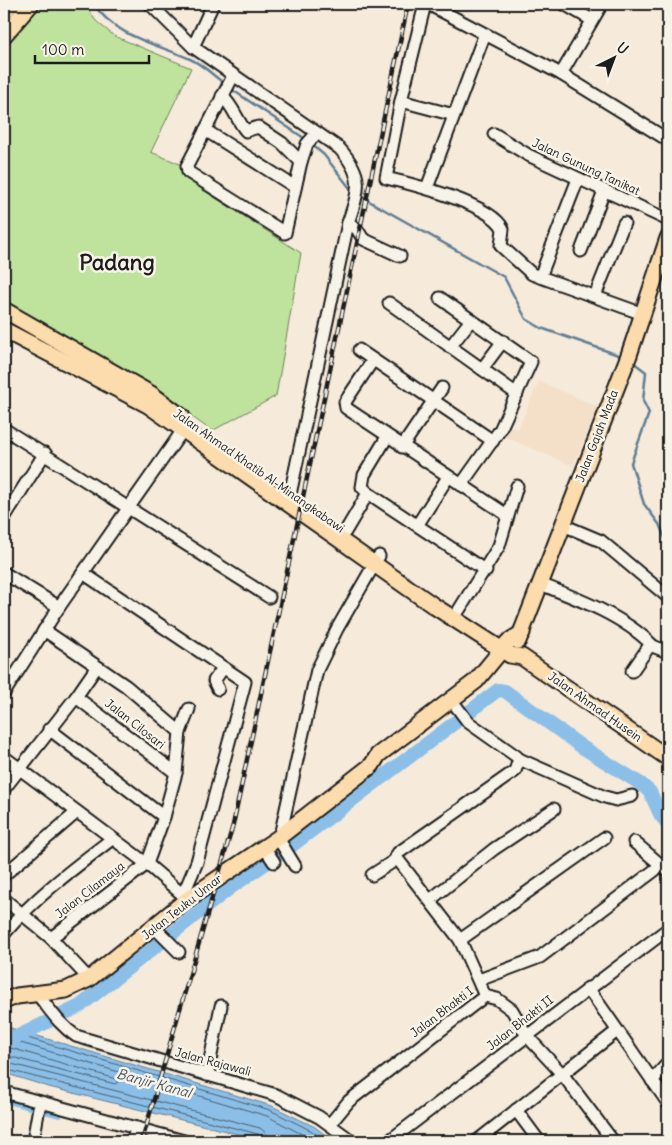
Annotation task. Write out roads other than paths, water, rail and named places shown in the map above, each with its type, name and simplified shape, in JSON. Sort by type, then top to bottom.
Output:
[{"type":"main road","points":[[4,12],[11,4]]},
{"type":"main road","points":[[4,35],[31,4]]},
{"type":"main road","name":"Jalan Gajah Mada","points":[[513,647],[540,584],[627,359],[668,238]]},
{"type":"main road","name":"Jalan Ahmad Khatib Al-Minangkabawi","points":[[4,310],[182,430],[289,499],[436,602],[513,647]]},
{"type":"main road","name":"Jalan Ahmad Khatib Al-Minangkabawi","points":[[4,330],[151,394],[289,499],[345,532],[377,560]]},
{"type":"main road","name":"Jalan Ahmad Khatib Al-Minangkabawi","points":[[436,602],[459,610],[513,647]]},
{"type":"main road","name":"Jalan Teuku Umar","points":[[372,765],[378,755],[476,681],[513,647]]},
{"type":"main road","name":"Jalan Teuku Umar","points":[[4,1001],[17,996],[66,990],[89,979],[157,930],[184,898],[270,856],[280,839],[372,765],[382,761],[458,709],[480,688],[513,647]]},
{"type":"main road","name":"Jalan Ahmad Husein","points":[[513,647],[668,758]]},
{"type":"street","points":[[150,4],[193,47],[227,86],[312,138],[339,148],[349,159],[356,171],[357,194],[348,223],[289,499]]},
{"type":"street","points":[[193,47],[213,4]]},
{"type":"street","points":[[643,314],[527,271],[504,250],[500,240],[503,229],[495,219],[463,201],[427,188],[386,178],[401,101],[427,4],[484,36],[561,74],[668,140]]},
{"type":"street","points":[[564,4],[592,20]]},
{"type":"street","points":[[561,74],[602,4]]},
{"type":"street","points":[[427,188],[484,36]]},
{"type":"street","points":[[227,86],[187,166],[188,172],[285,233],[301,162],[312,138]]},
{"type":"street","points":[[227,86],[236,118],[246,131],[258,127],[282,143],[301,162]]},
{"type":"street","points":[[401,101],[454,116]]},
{"type":"street","points":[[205,130],[295,187]]},
{"type":"street","name":"Jalan Gunung Tanikat","points":[[494,134],[528,155],[668,220]]},
{"type":"street","points":[[540,277],[578,178]]},
{"type":"street","points":[[581,251],[604,191]]},
{"type":"street","points":[[348,223],[363,238],[400,256]]},
{"type":"street","points":[[595,296],[624,223]]},
{"type":"street","points":[[440,298],[532,362],[493,441],[461,485]]},
{"type":"street","points":[[389,303],[517,394]]},
{"type":"street","points":[[450,347],[471,320]]},
{"type":"street","points":[[482,369],[503,341]]},
{"type":"street","points":[[359,350],[493,441]]},
{"type":"street","points":[[374,360],[348,397],[345,406],[387,437],[507,515]]},
{"type":"street","points":[[402,447],[442,388]]},
{"type":"street","points":[[4,429],[45,453],[270,597]]},
{"type":"street","points":[[4,693],[8,676],[44,630],[182,430]]},
{"type":"street","points":[[387,437],[364,475],[362,486],[368,493],[418,524],[486,571]]},
{"type":"street","points":[[4,518],[45,453]]},
{"type":"street","points":[[418,524],[448,477]]},
{"type":"street","points":[[459,610],[486,571],[499,546],[517,486]]},
{"type":"street","points":[[345,532],[368,493]]},
{"type":"street","points":[[563,525],[601,541],[668,597]]},
{"type":"street","points":[[295,866],[280,839],[317,670],[337,629],[377,560]]},
{"type":"street","points":[[4,573],[59,607]]},
{"type":"street","points":[[4,756],[147,864],[184,898],[198,862],[245,686],[243,679],[223,668],[83,573]]},
{"type":"street","points":[[540,584],[603,612],[642,634],[652,645],[668,652]]},
{"type":"street","points":[[44,630],[96,668],[126,686],[180,732]]},
{"type":"street","points":[[632,671],[652,645]]},
{"type":"street","points":[[4,789],[76,697],[96,668]]},
{"type":"street","points":[[218,689],[214,681],[223,668]]},
{"type":"street","name":"Jalan Cilosari","points":[[76,697],[176,773]]},
{"type":"street","points":[[458,709],[468,722],[519,759],[605,797],[616,800],[632,796]]},
{"type":"street","points":[[147,864],[164,817],[176,773],[180,732],[189,714]]},
{"type":"street","points":[[49,730],[164,817]]},
{"type":"street","points":[[372,875],[397,859],[398,853],[514,771],[519,759]]},
{"type":"street","points":[[430,900],[494,849],[554,809]]},
{"type":"street","points":[[4,875],[77,812]]},
{"type":"street","points":[[4,934],[21,914],[112,838]]},
{"type":"street","points":[[460,940],[604,838]]},
{"type":"street","points":[[634,842],[664,867]]},
{"type":"street","points":[[397,859],[460,940],[479,980]]},
{"type":"street","name":"Jalan Cilamaya","points":[[51,938],[147,864]]},
{"type":"street","name":"Jalan Bhakti I","points":[[330,1124],[350,1101],[485,996],[479,980],[540,957],[655,870],[664,867]]},
{"type":"street","points":[[4,900],[51,938],[89,979]]},
{"type":"street","name":"Jalan Bhakti II","points":[[389,1141],[668,929]]},
{"type":"street","points":[[157,930],[176,949]]},
{"type":"street","points":[[588,988],[668,1103]]},
{"type":"street","name":"Jalan Rajawali","points":[[37,994],[52,1011],[60,1024],[76,1036],[276,1095],[330,1124],[352,1141]]},
{"type":"street","points":[[485,996],[492,997],[509,1008],[527,1036],[563,1075],[613,1141]]},
{"type":"street","points":[[207,1075],[221,1006]]},
{"type":"street","points":[[477,1141],[617,1031]]},
{"type":"street","points":[[652,1081],[668,1063]]},
{"type":"street","points":[[4,1092],[40,1108],[137,1128],[151,1137],[184,1141]]},
{"type":"street","points":[[33,1141],[40,1108]]},
{"type":"street","points":[[516,1110],[539,1141]]},
{"type":"street","points":[[132,1141],[137,1128]]},
{"type":"water","name":"Banjir Kanal","points":[[4,1026],[272,1106],[315,1127],[333,1141],[266,1141],[49,1087],[4,1073]]},
{"type":"waterway","points":[[94,4],[103,15],[125,32],[194,61],[225,84]]},
{"type":"waterway","points":[[231,89],[307,140]]},
{"type":"waterway","points":[[311,144],[324,155],[353,192]]},
{"type":"waterway","points":[[360,196],[504,277],[526,319],[541,328],[624,357]]},
{"type":"waterway","points":[[633,362],[646,372],[643,401],[649,413],[631,463],[644,504],[659,524],[668,545]]},
{"type":"waterway","points":[[4,1043],[80,1006],[230,888],[294,844],[498,690],[505,691],[582,747],[641,784],[650,792],[661,816],[668,824]]},
{"type":"waterway","points":[[4,1099],[59,1114]]},
{"type":"railway","points":[[142,1141],[233,825],[408,4]]},
{"type":"district","name":"Padang","points":[[117,262]]}]
